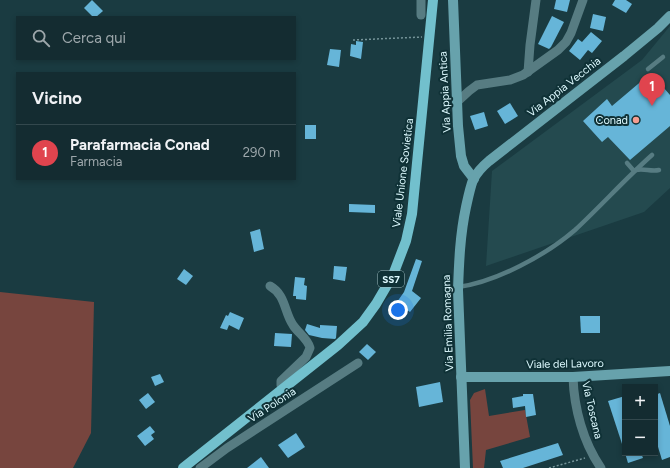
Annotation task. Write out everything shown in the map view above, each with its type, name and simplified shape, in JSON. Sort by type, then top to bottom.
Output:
[{"type":"main road","name":"Viale Unione Sovietica","points":[[184,468],[355,330],[376,304],[397,266],[406,240],[412,214],[433,0]]},
{"type":"main road","name":"Via Appia Antica","points":[[453,0],[462,159],[467,171],[474,179]]},
{"type":"main road","name":"Via Appia Vecchia","points":[[474,179],[479,171],[489,161],[624,56],[670,16]]},
{"type":"main road","name":"Via Emilia Romagna","points":[[465,468],[458,287],[462,232],[470,190],[474,179]]},
{"type":"main road","name":"Viale del Lavoro","points":[[462,377],[573,377],[670,371]]},
{"type":"street","points":[[421,0],[420,15],[431,16]]},
{"type":"street","points":[[528,72],[536,0]]},
{"type":"street","points":[[458,102],[477,85],[510,80],[528,72],[554,54],[566,42],[583,0]]},
{"type":"street","points":[[270,286],[281,295],[291,322],[308,343],[310,348],[306,358],[283,378],[280,383],[283,389]]},
{"type":"street","name":"Via Polonia","points":[[200,468],[358,363]]},
{"type":"street","name":"Via Toscana","points":[[573,377],[575,396],[587,445],[601,468]]},
{"type":"lane","points":[[648,69],[663,56]]},
{"type":"lane","points":[[458,287],[471,285],[495,277],[523,264],[556,244],[574,230],[652,155]]},
{"type":"lane","points":[[627,163],[634,171]]},
{"type":"lane","points":[[634,171],[642,169],[654,171],[659,170]]},
{"type":"path","points":[[354,40],[429,36]]},
{"type":"path","points":[[549,468],[593,456]]},
{"type":"shaded area","points":[[670,26],[670,188],[644,212],[486,266],[492,171],[642,60]]},
{"type":"shaded area","points":[[0,292],[94,302],[91,433],[73,468],[0,468]]},
{"type":"shaded area","points":[[485,389],[489,416],[525,410],[530,437],[486,450],[484,468],[473,468],[470,400],[474,393]]},
{"type":"building","points":[[92,0],[103,11],[97,16],[92,16],[84,8]]},
{"type":"building","points":[[556,0],[570,0],[567,12],[554,9]]},
{"type":"building","points":[[615,0],[626,0],[632,4],[626,13],[612,5]]},
{"type":"building","points":[[593,14],[606,17],[603,31],[590,28]]},
{"type":"building","points":[[552,16],[564,22],[549,49],[538,44]]},
{"type":"building","points":[[591,32],[602,41],[592,53],[588,50],[580,60],[569,51],[578,39],[582,42]]},
{"type":"building","points":[[356,41],[363,42],[361,59],[350,56],[351,44],[356,45]]},
{"type":"building","points":[[330,49],[341,50],[339,67],[327,65]]},
{"type":"building","points":[[651,73],[670,95],[670,126],[630,160],[608,137],[602,142],[583,121],[607,99],[612,106]]},
{"type":"building","points":[[510,103],[518,116],[505,124],[497,111]]},
{"type":"building","points":[[484,112],[488,126],[475,130],[470,116]]},
{"type":"building","points":[[305,125],[316,125],[316,139],[305,139]]},
{"type":"building","points":[[349,204],[375,205],[375,213],[349,212]]},
{"type":"building","points":[[260,229],[264,249],[254,252],[250,232]]},
{"type":"building","points":[[416,259],[422,261],[412,291],[421,298],[410,312],[397,302],[404,292]]},
{"type":"building","points":[[334,266],[347,267],[345,281],[333,279]]},
{"type":"building","points":[[184,269],[193,276],[186,285],[177,279]]},
{"type":"building","points":[[295,277],[305,278],[304,285],[307,286],[306,300],[296,299],[296,296],[293,296]]},
{"type":"building","points":[[230,312],[244,318],[239,330],[229,325],[227,330],[220,328],[226,315],[228,316]]},
{"type":"building","points":[[580,316],[600,316],[600,333],[581,333]]},
{"type":"building","points":[[307,324],[320,328],[320,325],[337,326],[336,338],[322,338],[309,335],[305,330]]},
{"type":"building","points":[[275,333],[292,334],[291,347],[274,346]]},
{"type":"building","points":[[367,344],[376,352],[368,360],[359,352]]},
{"type":"building","points":[[160,374],[164,382],[155,386],[151,377]]},
{"type":"building","points":[[440,382],[443,402],[419,407],[416,387]]},
{"type":"building","points":[[148,393],[155,402],[146,409],[139,400]]},
{"type":"building","points":[[660,393],[670,426],[670,457],[662,460],[658,447],[658,394]]},
{"type":"building","points":[[523,394],[533,394],[536,415],[526,417],[525,406],[513,408],[512,398],[523,396]]},
{"type":"building","points":[[622,397],[622,444],[608,401]]},
{"type":"building","points":[[150,426],[155,432],[151,435],[154,439],[145,446],[137,436]]},
{"type":"building","points":[[296,433],[305,447],[288,458],[278,445]]},
{"type":"building","points":[[558,443],[563,455],[523,468],[503,468],[500,461]]},
{"type":"building","points":[[626,456],[642,456],[643,458],[628,463]]},
{"type":"building","points":[[261,457],[269,468],[247,468]]},
{"type":"place","name":"Parafarmacia Conad","points":[[652,106]]},
{"type":"place","name":"Conad","points":[[636,120]]}]
